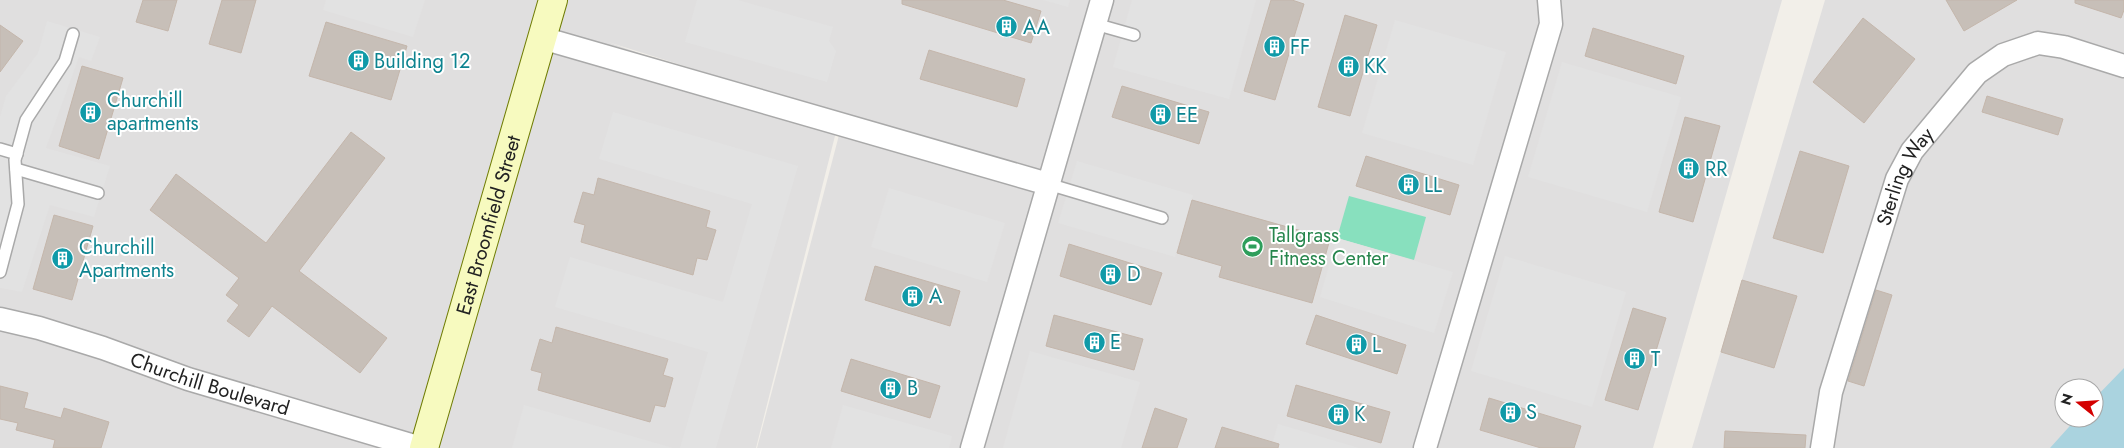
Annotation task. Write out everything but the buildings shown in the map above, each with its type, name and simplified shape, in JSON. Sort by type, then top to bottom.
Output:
[{"type":"main road","name":"East Broomfield Street","points":[[423,448],[553,0]]},
{"type":"street","points":[[972,448],[1102,0]]},
{"type":"street","points":[[1425,448],[1551,24],[1549,0]]},
{"type":"street","points":[[542,38],[1048,184]]},
{"type":"street","name":"Sterling Way","points":[[1822,448],[1831,392],[1897,179],[1912,151],[1977,73],[2003,55],[2038,43],[2064,47],[2124,66]]},
{"type":"street","name":"Churchill Boulevard","points":[[0,319],[67,336],[188,379],[423,448]]},
{"type":"lane","points":[[1095,24],[1134,35]]},
{"type":"lane","points":[[0,272],[18,204],[17,154],[26,120],[64,61],[73,34]]},
{"type":"lane","points":[[0,149],[17,154]]},
{"type":"lane","points":[[16,169],[98,193]]},
{"type":"lane","points":[[1048,184],[1162,218]]},
{"type":"shaded area","points":[[0,0],[1782,0],[1653,448],[757,448],[844,116],[608,42],[838,124],[756,448],[0,448]]},
{"type":"shaded area","points":[[326,0],[425,0],[413,37],[323,10]]},
{"type":"shaded area","points":[[697,0],[738,0],[833,27],[829,41],[836,51],[827,82],[685,42]]},
{"type":"shaded area","points":[[1043,0],[1070,0],[1068,7]]},
{"type":"shaded area","points":[[1132,0],[1256,0],[1229,99],[1113,67]]},
{"type":"shaded area","points":[[1825,0],[2124,0],[2124,448],[1692,448]]},
{"type":"shaded area","points":[[1395,20],[1506,52],[1473,165],[1362,133]]},
{"type":"shaded area","points":[[47,21],[100,37],[91,61],[79,57],[46,148],[110,166],[94,217],[50,205],[22,292],[0,288],[0,117],[6,96],[38,53]]},
{"type":"shaded area","points":[[1562,62],[1681,97],[1647,212],[1528,177]]},
{"type":"shaded area","points":[[613,112],[798,166],[716,448],[680,448],[708,352],[555,307],[570,257],[723,302],[752,204],[599,159]]},
{"type":"shaded area","points":[[1077,161],[1193,195],[1175,257],[1058,223]]},
{"type":"shaded area","points":[[889,188],[1005,223],[987,282],[871,247]]},
{"type":"shaded area","points":[[1337,238],[1453,272],[1434,333],[1320,297]]},
{"type":"shaded area","points":[[1505,256],[1626,292],[1592,407],[1471,371]]},
{"type":"shaded area","points":[[1030,351],[1140,382],[1121,448],[1003,448]]},
{"type":"shaded area","points":[[524,405],[673,448],[512,448]]},
{"type":"shaded area","points":[[843,405],[952,436],[949,448],[831,448]]},
{"type":"shaded area","points":[[1278,424],[1359,448],[1271,448]]},
{"type":"green space","points":[[1349,196],[1426,217],[1414,260],[1337,238]]},
{"type":"water","points":[[2124,368],[2124,448],[2050,448],[2068,428],[2104,428],[2104,389]]},
{"type":"place","name":"AA","points":[[1007,27]]},
{"type":"place","name":"FF","points":[[1274,47]]},
{"type":"place","name":"Building 12","points":[[358,61]]},
{"type":"place","name":"KK","points":[[1348,66]]},
{"type":"place","name":"Churchill apartments","points":[[91,112]]},
{"type":"place","name":"EE","points":[[1160,115]]},
{"type":"place","name":"RR","points":[[1689,169]]},
{"type":"place","name":"LL","points":[[1408,185]]},
{"type":"place","name":"Tallgrass Fitness Center","points":[[1253,246]]},
{"type":"place","name":"Churchill Apartments","points":[[63,258]]},
{"type":"place","name":"D","points":[[1111,274]]},
{"type":"place","name":"A","points":[[913,296]]},
{"type":"place","name":"E","points":[[1094,342]]},
{"type":"place","name":"L","points":[[1356,345]]},
{"type":"place","name":"T","points":[[1635,359]]},
{"type":"place","name":"B","points":[[891,388]]},
{"type":"place","name":"S","points":[[1510,412]]},
{"type":"place","name":"K","points":[[1338,414]]}]
